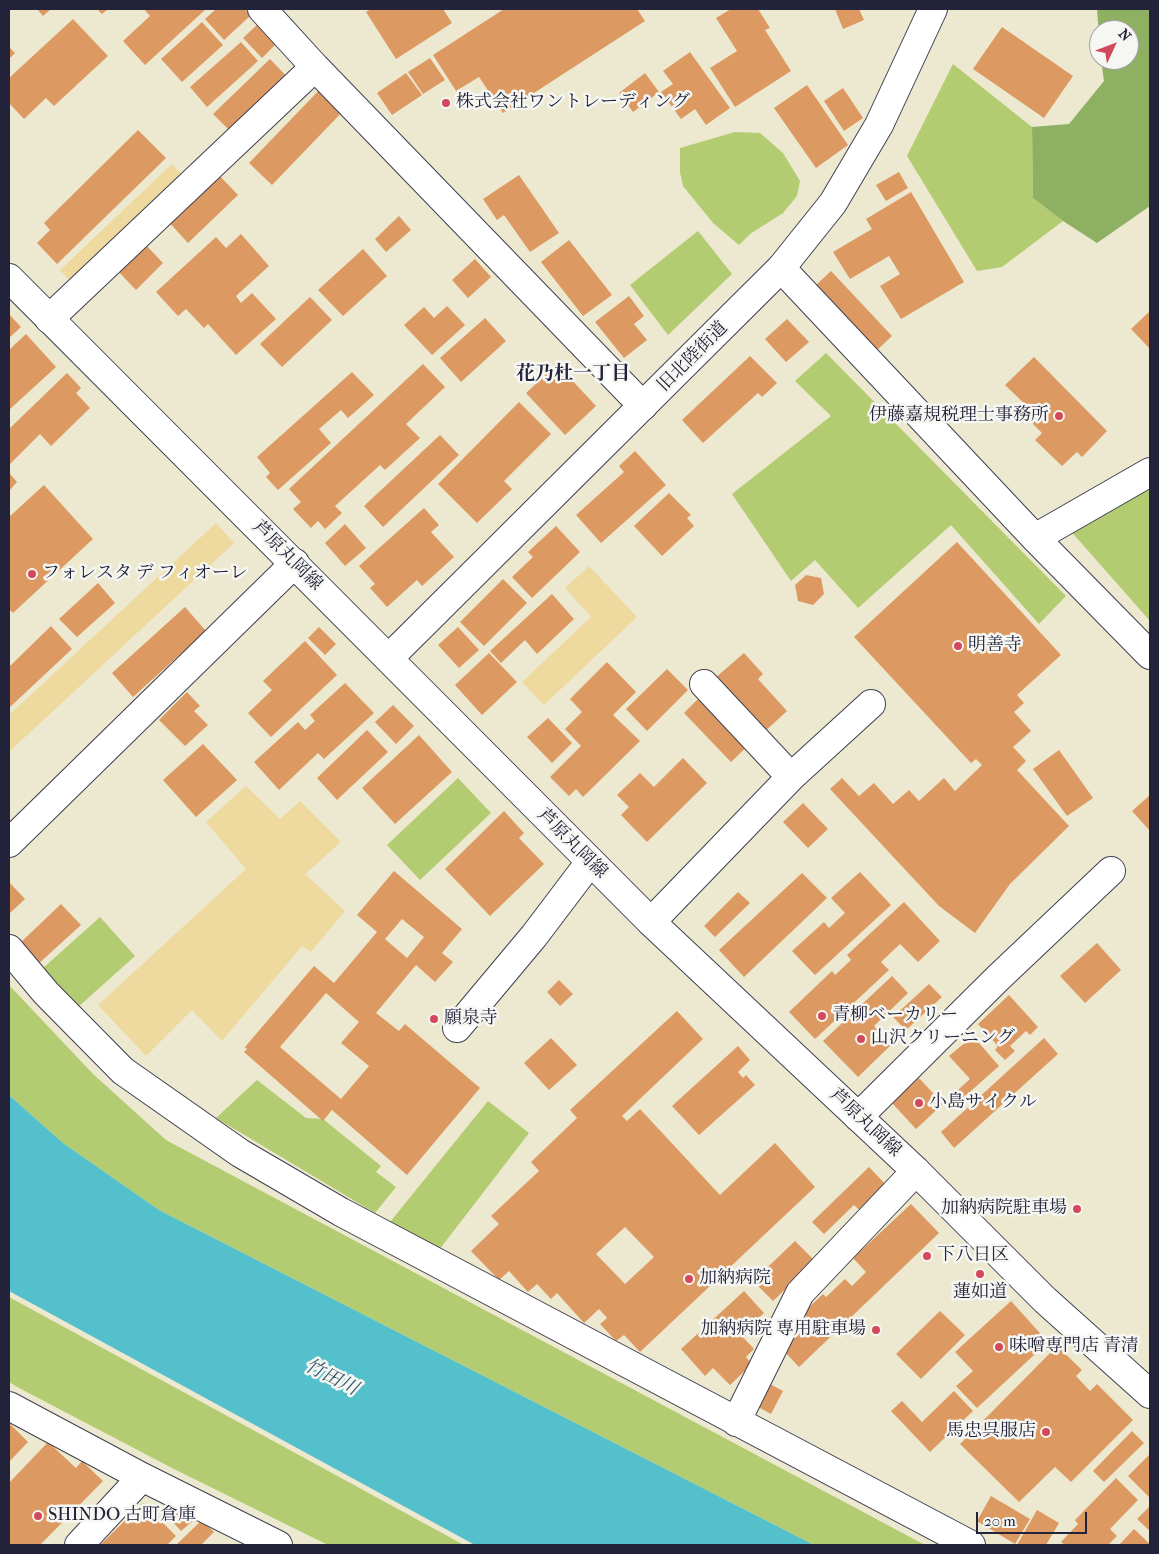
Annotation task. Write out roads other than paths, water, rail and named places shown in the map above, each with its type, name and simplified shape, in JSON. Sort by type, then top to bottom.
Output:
[{"type":"street","points":[[262,9],[315,67],[643,406]]},
{"type":"street","name":"旧北陸街道","points":[[389,658],[781,268],[833,203],[874,133],[934,9]]},
{"type":"street","points":[[49,319],[315,67]]},
{"type":"street","points":[[781,268],[1035,538],[1150,655]]},
{"type":"street","name":"芦原丸岡線","points":[[9,278],[651,922],[916,1171],[1045,1300],[1150,1394]]},
{"type":"street","points":[[1035,538],[1150,472]]},
{"type":"street","points":[[9,843],[295,563]]},
{"type":"street","points":[[704,684],[791,777]]},
{"type":"street","points":[[651,922],[791,777],[872,704]]},
{"type":"street","points":[[457,1028],[534,936],[590,862]]},
{"type":"street","points":[[858,1117],[998,978],[1111,871]]},
{"type":"street","points":[[9,949],[46,993],[123,1071],[240,1153],[340,1212],[971,1545]]},
{"type":"street","points":[[736,1422],[800,1293],[916,1171]]},
{"type":"street","points":[[9,1406],[142,1477],[278,1545]]},
{"type":"street","points":[[78,1545],[142,1477]]},
{"type":"water","name":"竹田川","points":[[9,1095],[63,1143],[159,1210],[814,1545],[475,1545],[9,1291]]},
{"type":"place","name":"株式会社ワントレーディング","points":[[446,103]]},
{"type":"place","name":"伊藤嘉規税理士事務所","points":[[1059,416]]},
{"type":"place","name":"フォレスタ デ フィオーレ","points":[[32,574]]},
{"type":"place","name":"明善寺","points":[[958,646]]},
{"type":"place","name":"青柳ベーカリー","points":[[822,1016]]},
{"type":"place","name":"願泉寺","points":[[434,1019]]},
{"type":"place","name":"山沢クリーニング","points":[[861,1039]]},
{"type":"place","name":"小島サイクル","points":[[919,1103]]},
{"type":"place","name":"加納病院駐車場","points":[[1077,1209]]},
{"type":"place","name":"下八日区","points":[[927,1256]]},
{"type":"place","name":"蓮如道","points":[[980,1274]]},
{"type":"place","name":"加納病院","points":[[689,1279]]},
{"type":"place","name":"加納病院 専用駐車場","points":[[876,1330]]},
{"type":"place","name":"味噌専門店 青清","points":[[999,1347]]},
{"type":"place","name":"馬忠呉服店","points":[[1046,1432]]},
{"type":"place","name":"SHINDO 古町倉庫","points":[[38,1516]]},
{"type":"district","name":"花乃杜一丁目","points":[[573,374]]}]
